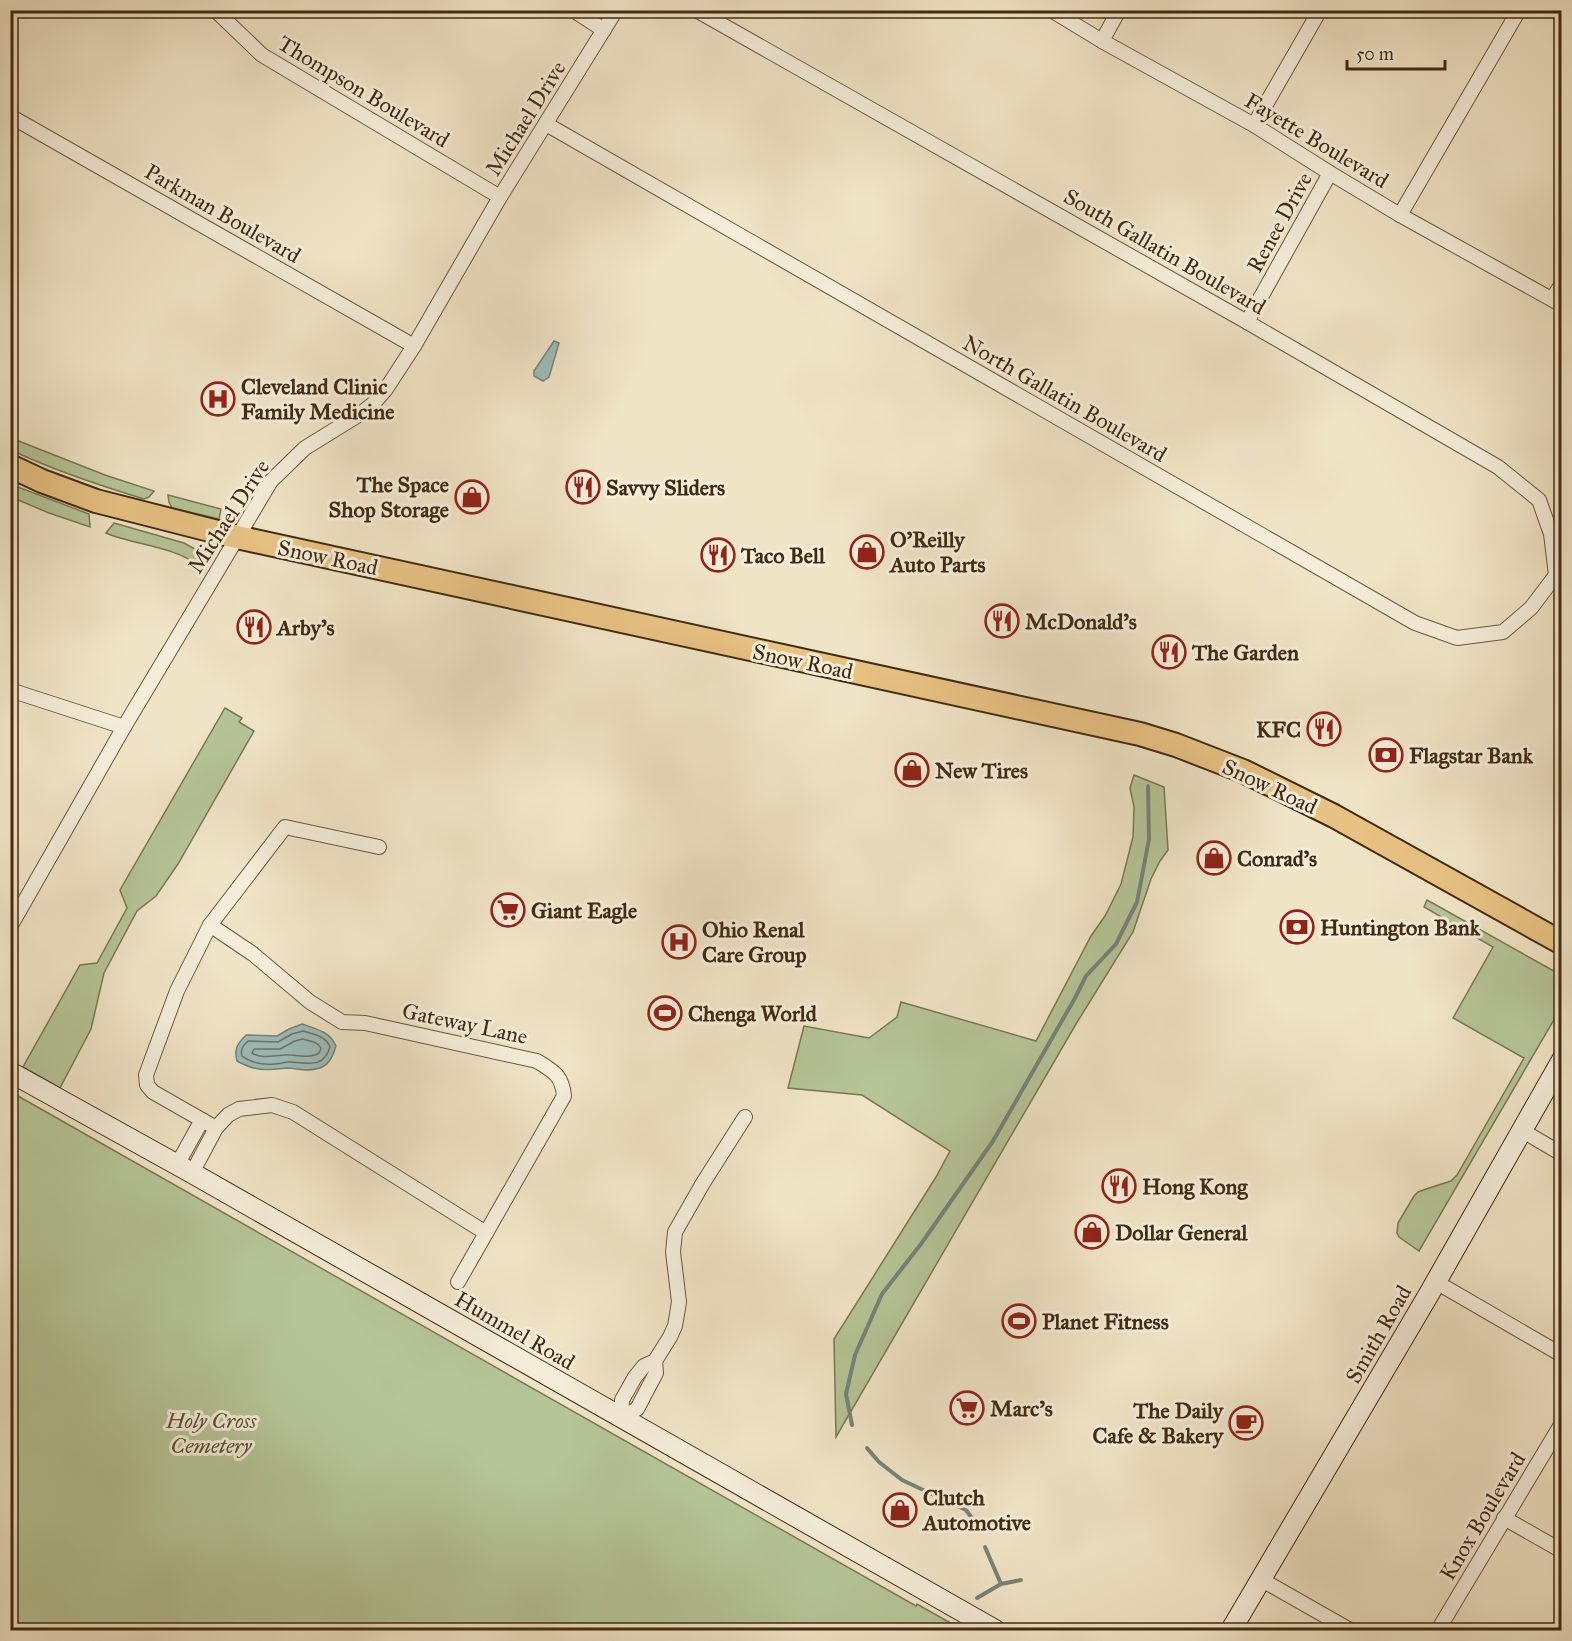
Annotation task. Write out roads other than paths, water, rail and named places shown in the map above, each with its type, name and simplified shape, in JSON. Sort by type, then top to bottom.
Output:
[{"type":"main road","name":"Snow Road","points":[[10,466],[42,481],[96,501],[237,537],[1176,745],[1243,771],[1334,816],[1562,943]]},
{"type":"street","name":"Thompson Boulevard","points":[[215,10],[262,55],[500,197]]},
{"type":"street","points":[[573,10],[604,30]]},
{"type":"street","name":"Michael Drive","points":[[10,927],[124,727],[271,481],[305,448],[373,404],[400,368],[500,197],[616,10]]},
{"type":"street","name":"South Gallatin Boulevard","points":[[696,10],[1498,467],[1539,500],[1551,534],[1559,577]]},
{"type":"street","name":"Fayette Boulevard","points":[[1051,10],[1102,41],[1254,125],[1400,214],[1557,302]]},
{"type":"street","points":[[1102,41],[1119,10]]},
{"type":"street","points":[[1254,125],[1320,10]]},
{"type":"street","points":[[1400,214],[1519,10]]},
{"type":"street","name":"Parkman Boulevard","points":[[10,116],[414,346]]},
{"type":"street","name":"North Gallatin Boulevard","points":[[546,124],[1415,623],[1457,638],[1503,632],[1531,608],[1559,577]]},
{"type":"street","name":"Renee Drive","points":[[1246,322],[1330,173]]},
{"type":"street","points":[[1557,302],[1562,284]]},
{"type":"street","points":[[10,690],[124,727]]},
{"type":"street","points":[[216,1128],[153,1092],[147,1085],[146,1075],[177,990],[210,925],[285,827],[379,847]]},
{"type":"street","name":"Gateway Lane","points":[[210,925],[253,954],[310,1002],[342,1022],[365,1023],[514,1055],[537,1061],[555,1073],[563,1085],[564,1096],[458,1282]]},
{"type":"street","name":"Smith Road","points":[[1231,1630],[1436,1282],[1562,1060]]},
{"type":"street","name":"Hummel Road","points":[[10,1072],[995,1630]]},
{"type":"street","points":[[184,1169],[228,1115],[239,1109],[272,1105],[293,1112],[486,1233]]},
{"type":"street","points":[[621,1418],[622,1400],[635,1377],[644,1366],[655,1361],[675,1326],[679,1308],[672,1252],[675,1232],[703,1183],[746,1117]]},
{"type":"street","points":[[184,1169],[202,1120]]},
{"type":"street","points":[[1521,1130],[1562,1154]]},
{"type":"street","points":[[1436,1282],[1562,1355]]},
{"type":"street","name":"Knox Boulevard","points":[[1438,1630],[1562,1423]]},
{"type":"street","points":[[1504,1518],[1562,1551]]},
{"type":"street","points":[[1262,1580],[1350,1630]]},
{"type":"water","points":[[554,341],[559,343],[549,377],[543,381],[534,376],[534,371]]},
{"type":"water","points":[[302,1024],[327,1034],[336,1046],[332,1057],[323,1067],[306,1070],[262,1069],[237,1061],[237,1047],[246,1035],[277,1036]]},
{"type":"waterway","points":[[852,1425],[846,1394],[855,1355],[882,1294],[921,1244],[993,1141],[1086,976],[1116,944],[1137,902],[1149,839],[1148,786]]},
{"type":"waterway","points":[[867,1448],[879,1462],[902,1480],[966,1510],[975,1522]]},
{"type":"waterway","points":[[977,1598],[1001,1584],[985,1547]]},
{"type":"waterway","points":[[1001,1584],[1021,1580]]},
{"type":"waterway","points":[[949,1630],[953,1624]]},
{"type":"place","name":"Cleveland Clinic Family Medicine","points":[[218,399]]},
{"type":"place","name":"Savvy Sliders","points":[[583,487]]},
{"type":"place","name":"The Space Shop Storage","points":[[472,497]]},
{"type":"place","name":"O'Reilly Auto Parts","points":[[867,552]]},
{"type":"place","name":"Taco Bell","points":[[718,555]]},
{"type":"place","name":"McDonald's","points":[[1002,621]]},
{"type":"place","name":"Arby's","points":[[254,627]]},
{"type":"place","name":"The Garden","points":[[1169,652]]},
{"type":"place","name":"KFC","points":[[1324,729]]},
{"type":"place","name":"Flagstar Bank","points":[[1386,755]]},
{"type":"place","name":"New Tires","points":[[912,770]]},
{"type":"place","name":"Conrad's","points":[[1214,858]]},
{"type":"place","name":"Giant Eagle","points":[[508,910]]},
{"type":"place","name":"Huntington Bank","points":[[1297,927]]},
{"type":"place","name":"Ohio Renal Care Group","points":[[679,942]]},
{"type":"place","name":"Chenga World","points":[[665,1013]]},
{"type":"place","name":"Hong Kong","points":[[1119,1186]]},
{"type":"place","name":"Dollar General","points":[[1092,1232]]},
{"type":"place","name":"Planet Fitness","points":[[1019,1321]]},
{"type":"place","name":"Marc's","points":[[967,1408]]},
{"type":"place","name":"The Daily Cafe & Bakery","points":[[1246,1423]]},
{"type":"place","name":"Clutch Automotive","points":[[900,1510]]},
{"type":"park label","name":"Holy Cross Cemetery","points":[[211,1432]]}]
